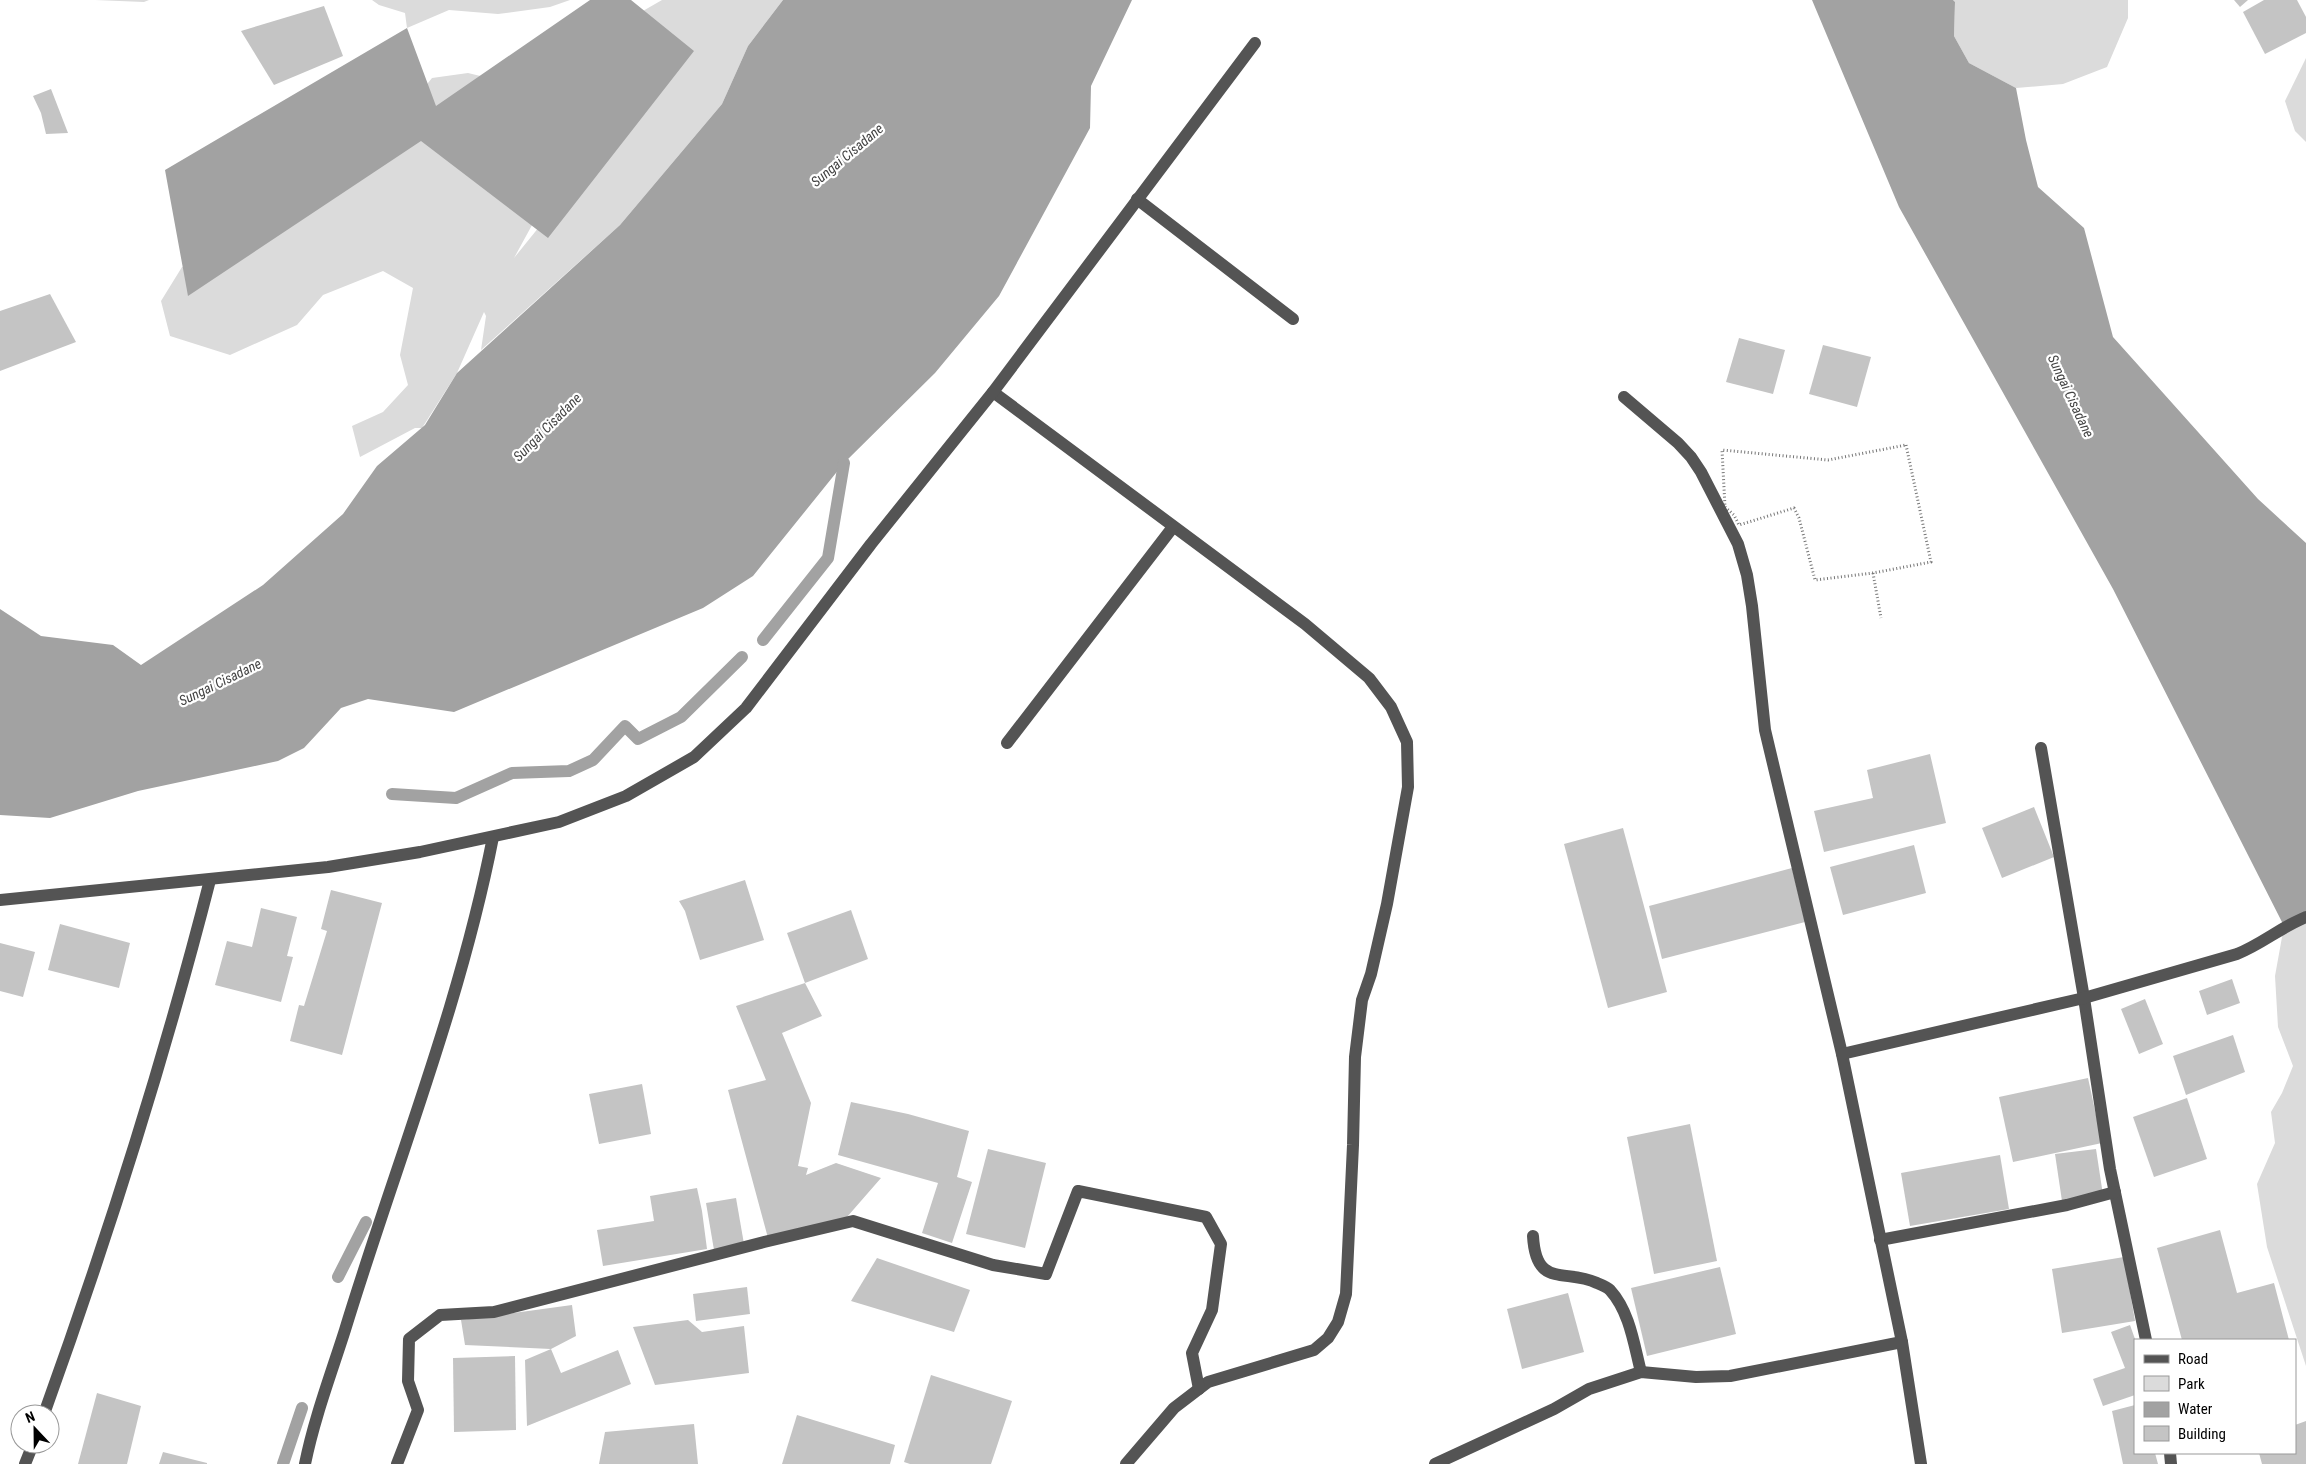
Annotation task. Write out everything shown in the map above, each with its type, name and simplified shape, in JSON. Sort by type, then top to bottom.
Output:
[{"type":"street","points":[[0,900],[328,867],[420,852],[493,837],[559,822],[626,796],[694,757],[746,708],[871,544],[993,392],[1255,43]]},
{"type":"street","points":[[1137,199],[1293,319]]},
{"type":"street","points":[[993,392],[1305,624],[1369,678],[1391,707],[1407,742],[1408,787],[1405,806],[1387,904],[1371,974],[1362,1000],[1358,1026],[1355,1057],[1354,1145],[1346,1294],[1338,1322],[1328,1338],[1314,1350],[1208,1382],[1174,1408],[1126,1464]]},
{"type":"street","points":[[1624,397],[1678,443],[1691,457],[1701,472],[1738,544],[1747,575],[1765,730],[1842,1054],[1902,1342],[1921,1464]]},
{"type":"street","points":[[1007,743],[1173,527]]},
{"type":"street","points":[[2041,748],[2115,1192],[2146,1339]]},
{"type":"street","points":[[305,1464],[366,1260],[453,997],[479,900],[493,837]]},
{"type":"street","points":[[48,1404],[77,1321],[156,1074],[191,955],[210,880]]},
{"type":"street","points":[[1842,1054],[2084,998],[2237,954],[2252,948],[2284,926],[2306,917]]},
{"type":"street","points":[[397,1464],[418,1410],[408,1381],[409,1339],[440,1315],[494,1312],[764,1242],[852,1222],[993,1265],[1046,1274],[1078,1191],[1206,1217],[1221,1244],[1212,1310],[1192,1353],[1198,1389]]},
{"type":"street","points":[[1880,1240],[2067,1205],[2115,1192]]},
{"type":"street","points":[[1533,1236],[1534,1253],[1542,1266],[1552,1275],[1587,1278],[1609,1289],[1624,1310],[1641,1372]]},
{"type":"street","points":[[1434,1464],[1554,1409],[1589,1389],[1641,1372],[1696,1377],[1730,1376],[1902,1342]]},
{"type":"path","points":[[1906,445],[1931,562],[1873,573],[1815,580],[1799,518],[1794,508],[1739,525],[1734,516],[1725,507],[1722,450],[1828,460],[1906,445]]},
{"type":"path","points":[[1873,573],[1881,618]]},
{"type":"green space","points":[[95,0],[149,0],[144,2]]},
{"type":"green space","points":[[372,0],[570,0],[550,7],[498,14],[449,10],[407,28],[405,13],[379,5]]},
{"type":"green space","points":[[662,0],[783,0],[748,46],[722,104],[620,225],[481,350],[486,316],[484,312],[457,373],[422,428],[415,428],[360,457],[352,426],[383,412],[408,385],[400,355],[413,288],[383,271],[323,295],[297,325],[230,355],[170,336],[161,301],[182,267],[215,258],[367,159],[432,78],[468,73],[505,82],[543,205],[514,258],[556,206],[629,19]]},
{"type":"green space","points":[[1953,0],[2128,0],[2128,18],[2107,67],[2063,84],[2016,88],[1969,63],[1954,36],[1955,2]]},
{"type":"green space","points":[[2306,58],[2306,142],[2295,131],[2285,101]]},
{"type":"green space","points":[[2306,917],[2306,1366],[2267,1247],[2257,1184],[2275,1143],[2271,1112],[2282,1093],[2293,1066],[2278,1027],[2275,976],[2284,926]]},
{"type":"water","points":[[590,0],[631,0],[694,51],[548,238],[421,141],[188,296],[165,170],[407,28],[436,106]]},
{"type":"water","name":"Sungai Cisadane","points":[[783,0],[1132,0],[1091,86],[1090,128],[999,296],[935,373],[844,463],[753,576],[703,608],[454,712],[368,699],[341,708],[304,748],[278,761],[138,791],[50,818],[0,815],[0,609],[41,636],[113,645],[141,665],[263,585],[343,514],[377,466],[425,425],[457,373],[620,225],[722,104],[748,46]]},
{"type":"water","name":"Sungai Cisadane","points":[[1812,0],[1953,0],[1955,2],[1954,36],[1969,63],[2016,88],[2026,140],[2038,187],[2084,228],[2113,337],[2258,499],[2306,543],[2306,917],[2284,926],[2113,589],[1899,207]]},
{"type":"building","points":[[2234,0],[2248,0],[2240,7]]},
{"type":"building","points":[[2264,0],[2297,0],[2306,17],[2306,33],[2265,54],[2243,12]]},
{"type":"building","points":[[324,6],[343,56],[274,85],[241,31]]},
{"type":"building","points":[[51,89],[68,133],[46,134],[41,113],[33,96]]},
{"type":"building","points":[[50,294],[76,342],[0,371],[0,311]]},
{"type":"building","points":[[1739,338],[1785,350],[1773,394],[1726,382]]},
{"type":"building","points":[[1823,345],[1871,357],[1857,407],[1809,394]]},
{"type":"building","points":[[1930,754],[1946,823],[1824,852],[1814,811],[1873,798],[1867,770]]},
{"type":"building","points":[[2034,807],[2054,857],[2002,878],[1982,828]]},
{"type":"building","points":[[1623,828],[1667,992],[1608,1008],[1564,844]]},
{"type":"building","points":[[1914,845],[1926,893],[1843,915],[1830,867]]},
{"type":"building","points":[[1792,868],[1805,922],[1662,959],[1649,906]]},
{"type":"building","points":[[745,880],[764,940],[700,960],[685,911],[679,901]]},
{"type":"building","points":[[331,890],[382,903],[342,1055],[290,1041],[299,1005],[304,1006],[327,931],[321,929]]},
{"type":"building","points":[[261,908],[297,917],[287,956],[293,957],[281,1002],[215,985],[227,941],[252,947]]},
{"type":"building","points":[[851,910],[868,959],[805,983],[787,933]]},
{"type":"building","points":[[60,924],[130,943],[119,988],[48,970]]},
{"type":"building","points":[[0,943],[35,952],[23,997],[0,991]]},
{"type":"building","points":[[2232,979],[2240,1003],[2207,1015],[2199,991]]},
{"type":"building","points":[[805,983],[822,1016],[782,1033],[811,1103],[798,1166],[808,1168],[806,1175],[836,1163],[881,1178],[847,1217],[768,1238],[728,1090],[766,1080],[736,1006]]},
{"type":"building","points":[[2145,999],[2163,1044],[2139,1054],[2121,1009]]},
{"type":"building","points":[[2233,1035],[2245,1072],[2186,1095],[2173,1056]]},
{"type":"building","points":[[2088,1078],[2102,1143],[2013,1162],[1999,1097]]},
{"type":"building","points":[[642,1084],[651,1134],[599,1144],[589,1094]]},
{"type":"building","points":[[2187,1098],[2207,1159],[2154,1177],[2133,1117]]},
{"type":"building","points":[[851,1102],[908,1114],[969,1131],[957,1177],[972,1182],[952,1243],[922,1233],[938,1183],[838,1155]]},
{"type":"building","points":[[1690,1124],[1717,1261],[1654,1274],[1627,1137]]},
{"type":"building","points":[[988,1149],[1046,1163],[1025,1248],[966,1234]]},
{"type":"building","points":[[2096,1149],[2103,1195],[2062,1201],[2055,1154]]},
{"type":"building","points":[[2000,1155],[2009,1209],[1910,1226],[1901,1173]]},
{"type":"building","points":[[697,1188],[707,1249],[603,1266],[597,1230],[654,1221],[650,1196]]},
{"type":"building","points":[[736,1198],[744,1244],[714,1250],[706,1203]]},
{"type":"building","points":[[2220,1230],[2237,1293],[2274,1283],[2289,1339],[2182,1339],[2157,1248]]},
{"type":"building","points":[[2124,1257],[2135,1321],[2062,1333],[2052,1269]]},
{"type":"building","points":[[877,1258],[970,1290],[954,1332],[851,1301]]},
{"type":"building","points":[[1720,1267],[1736,1334],[1647,1356],[1631,1288]]},
{"type":"building","points":[[747,1287],[750,1314],[696,1321],[693,1294]]},
{"type":"building","points":[[1568,1293],[1584,1352],[1522,1369],[1507,1309]]},
{"type":"building","points":[[572,1305],[576,1336],[551,1349],[465,1345],[461,1320]]},
{"type":"building","points":[[688,1320],[702,1332],[744,1326],[749,1373],[655,1385],[633,1327]]},
{"type":"building","points":[[2130,1325],[2135,1339],[2134,1395],[2103,1406],[2093,1379],[2125,1368],[2111,1332]]},
{"type":"building","points":[[551,1349],[561,1373],[618,1350],[631,1384],[527,1426],[525,1360]]},
{"type":"building","points":[[515,1356],[516,1430],[454,1432],[453,1358]]},
{"type":"building","points":[[931,1375],[1012,1401],[991,1464],[910,1464],[904,1462]]},
{"type":"building","points":[[97,1393],[141,1406],[127,1464],[78,1464]]},
{"type":"building","points":[[2134,1405],[2134,1454],[2155,1454],[2158,1464],[2123,1464],[2112,1411]]},
{"type":"building","points":[[797,1415],[895,1445],[890,1464],[782,1464]]},
{"type":"building","points":[[2306,1421],[2306,1464],[2262,1464],[2259,1454],[2296,1454],[2296,1425]]},
{"type":"building","points":[[694,1424],[698,1464],[599,1464],[605,1432]]},
{"type":"building","points":[[163,1452],[207,1463],[207,1464],[159,1464]]},
{"type":"waterway","points":[[763,640],[828,558],[844,463]]},
{"type":"waterway","points":[[392,794],[456,798],[512,773],[569,771],[593,760],[625,726],[638,739],[681,717],[742,657]]},
{"type":"waterway","points":[[338,1277],[366,1222]]},
{"type":"waterway","points":[[283,1464],[302,1408]]}]
